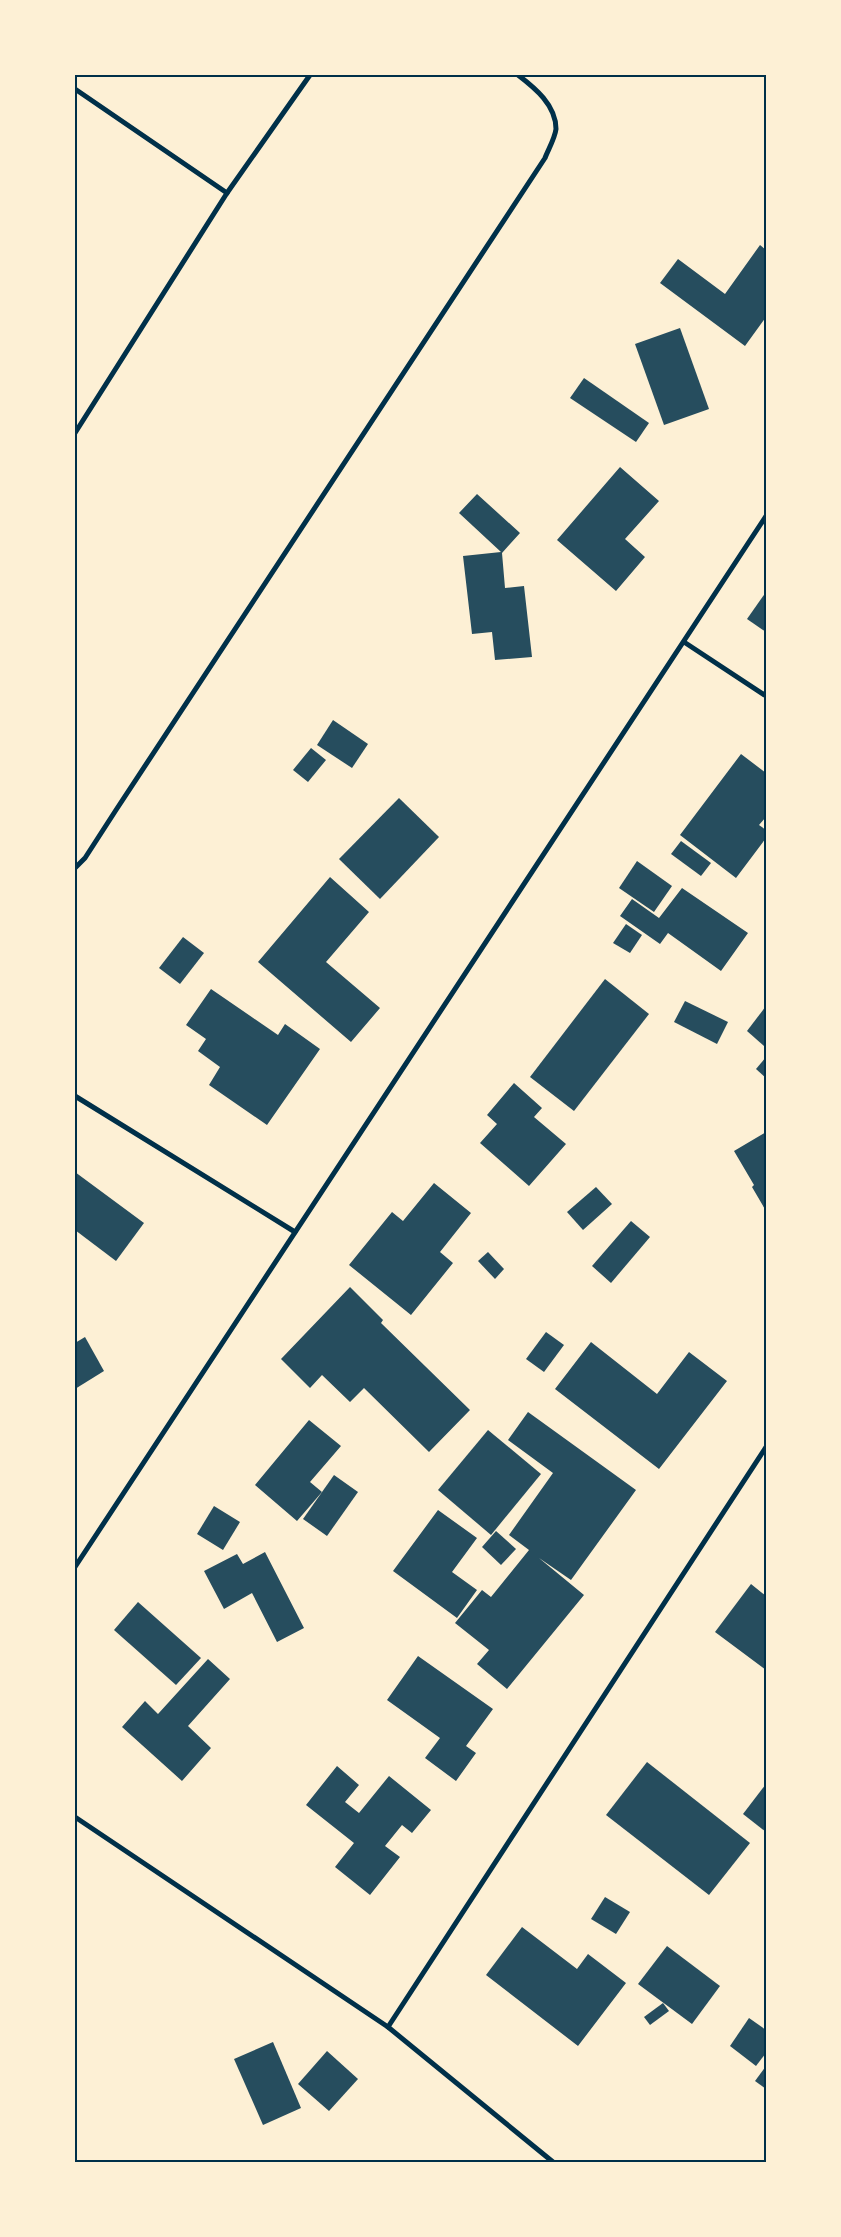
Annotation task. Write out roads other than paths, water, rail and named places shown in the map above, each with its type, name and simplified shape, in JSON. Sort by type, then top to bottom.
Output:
[{"type":"street","points":[[75,433],[228,193],[310,75]]},
{"type":"street","points":[[75,868],[85,858],[544,158],[556,128],[550,108],[542,94],[518,75]]},
{"type":"street","points":[[75,89],[228,193]]},
{"type":"street","points":[[75,1567],[766,516]]},
{"type":"street","points":[[684,642],[766,696]]},
{"type":"street","points":[[75,1096],[295,1232]]},
{"type":"street","points":[[388,2027],[766,1447]]},
{"type":"street","points":[[75,1817],[388,2027],[553,2162]]}]
